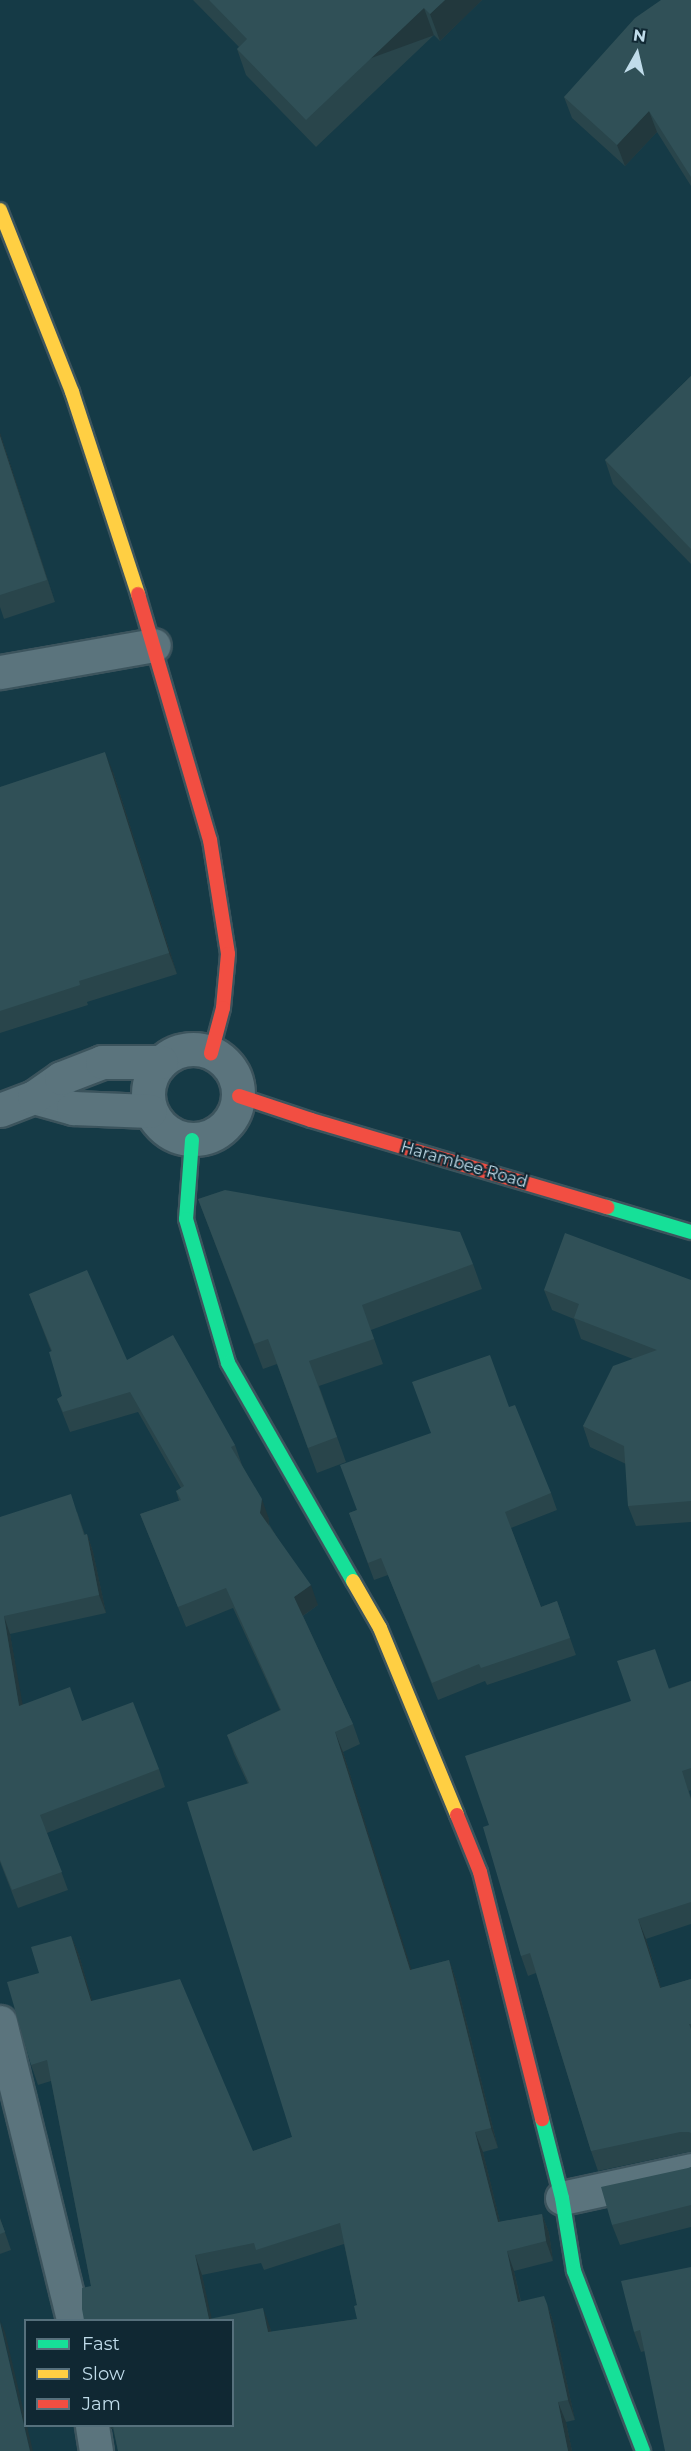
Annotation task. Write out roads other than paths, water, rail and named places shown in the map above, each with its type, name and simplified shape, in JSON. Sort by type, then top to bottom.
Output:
[{"type":"street","points":[[0,210],[72,392],[154,645],[210,840],[228,954],[223,1008],[211,1053]]},
{"type":"street","points":[[0,672],[154,645]]},
{"type":"street","points":[[194,1049],[211,1053],[226,1062],[236,1078],[239,1095],[235,1112],[224,1127],[210,1137],[192,1140],[174,1136],[160,1126],[150,1111],[147,1094],[150,1076],[161,1062],[176,1052],[194,1049]]},
{"type":"street","points":[[0,1110],[34,1097],[61,1078],[102,1062],[161,1062]]},
{"type":"street","name":"Harambee Road","points":[[239,1095],[311,1120],[691,1232]]},
{"type":"street","points":[[34,1097],[73,1108],[150,1111]]},
{"type":"street","points":[[192,1140],[186,1219],[228,1364],[380,1628],[480,1872],[562,2198],[574,2271],[643,2451]]},
{"type":"street","points":[[0,2022],[73,2319]]},
{"type":"street","points":[[562,2198],[691,2170]]},
{"type":"street","points":[[92,2427],[96,2451]]}]
